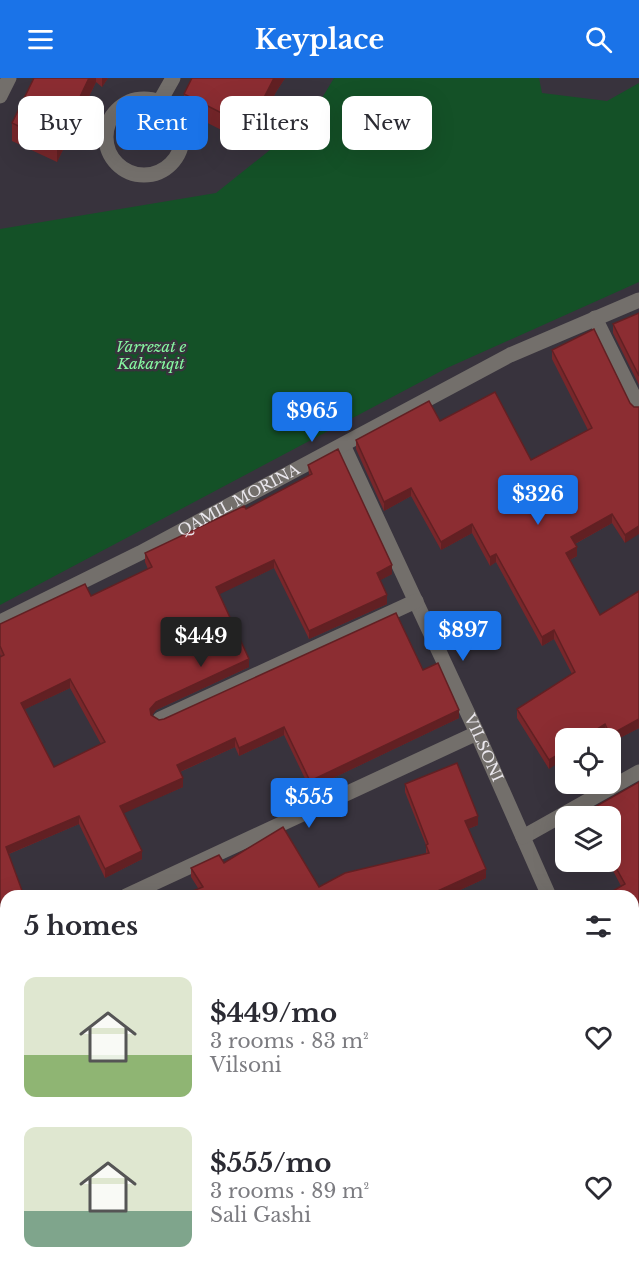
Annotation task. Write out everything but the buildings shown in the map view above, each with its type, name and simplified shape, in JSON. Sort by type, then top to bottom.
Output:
[{"type":"street","points":[[0,96],[9,78]]},
{"type":"street","points":[[163,96],[172,78]]},
{"type":"street","points":[[148,98],[160,102],[171,108],[178,118],[182,143],[170,165],[147,176],[135,175],[118,165],[107,149],[105,136],[108,124],[114,112],[130,101],[148,98]]},
{"type":"street","name":"QAMIL MORINA","points":[[0,622],[140,554],[510,355],[639,300]]},
{"type":"street","points":[[596,318],[639,407]]},
{"type":"street","name":"VILSONI","points":[[343,445],[477,733],[546,890]]},
{"type":"street","points":[[160,719],[416,601]]},
{"type":"street","points":[[139,890],[477,733]]},
{"type":"street","points":[[523,837],[639,772]]},
{"type":"green space","name":"Varrezat e Kakariqit","points":[[334,78],[539,78],[542,93],[607,101],[639,83],[639,282],[447,368],[0,605],[0,229],[216,193],[270,150],[330,150],[330,96],[323,96]]}]
